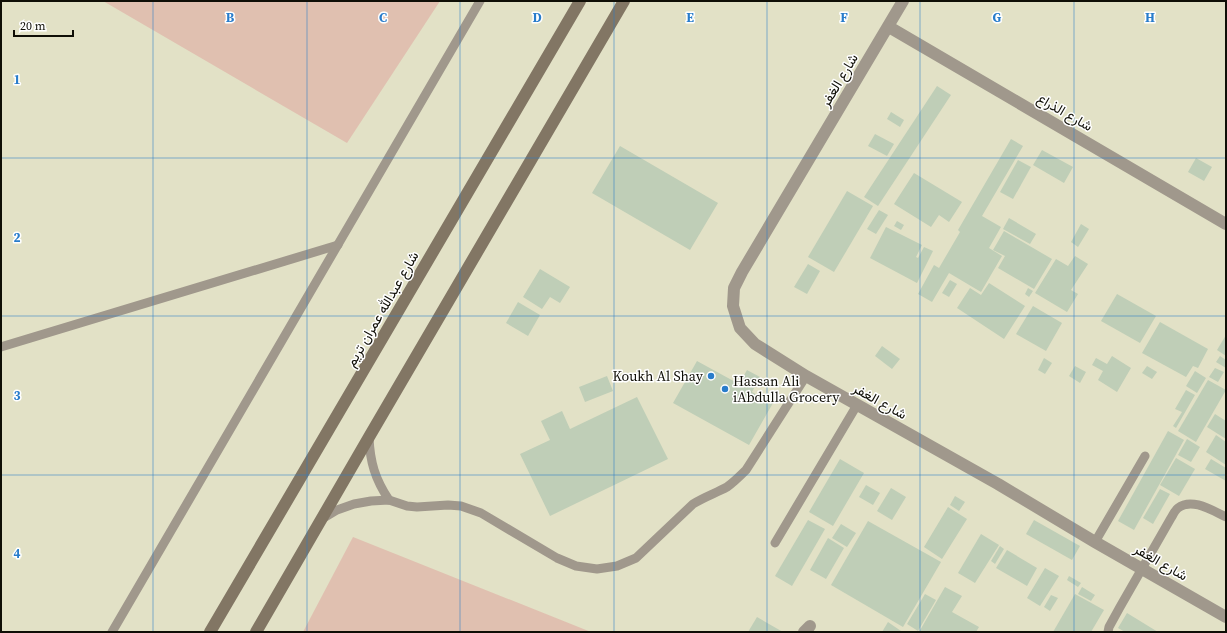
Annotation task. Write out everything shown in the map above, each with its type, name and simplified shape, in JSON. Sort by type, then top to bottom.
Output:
[{"type":"street","name":"شارع عبدالله عمران تريم","points":[[210,632],[580,1]]},
{"type":"street","points":[[256,632],[624,1]]},
{"type":"street","name":"شارع الغفر","points":[[903,1],[889,27],[742,272],[734,288],[733,306],[740,328],[755,344],[806,376],[998,484],[1095,542],[1226,617]]},
{"type":"street","name":"شارع الذراع","points":[[889,27],[1226,224]]},
{"type":"lane","points":[[112,632],[480,1]]},
{"type":"lane","points":[[1,347],[338,245]]},
{"type":"lane","points":[[322,519],[337,510],[354,504],[371,501],[389,500],[412,507],[448,505],[471,509],[481,513],[557,558],[576,566],[596,569],[617,566],[636,558],[693,504],[703,497],[726,487],[746,470],[806,376]]},
{"type":"lane","points":[[775,543],[857,405]]},
{"type":"lane","points":[[369,437],[373,470],[380,486],[389,500]]},
{"type":"lane","points":[[1095,542],[1145,456]]},
{"type":"lane","points":[[1108,632],[1109,627],[1142,568],[1178,508],[1189,503],[1202,506],[1226,517]]},
{"type":"shaded area","points":[[103,1],[440,1],[347,143]]},
{"type":"shaded area","points":[[353,537],[591,632],[303,632]]},
{"type":"building","points":[[937,86],[951,95],[878,206],[864,197]]},
{"type":"building","points":[[891,112],[904,120],[900,127],[887,119]]},
{"type":"building","points":[[875,134],[894,144],[887,156],[868,146]]},
{"type":"building","points":[[1011,139],[1023,146],[982,216],[1001,227],[989,248],[1002,256],[981,292],[949,273],[932,302],[918,294],[934,265],[939,268],[960,232],[958,230]]},
{"type":"building","points":[[620,146],[718,203],[690,250],[592,193]]},
{"type":"building","points":[[1042,150],[1073,167],[1064,183],[1033,165]]},
{"type":"building","points":[[1196,158],[1212,167],[1204,181],[1188,172]]},
{"type":"building","points":[[1018,160],[1031,167],[1013,199],[1000,192]]},
{"type":"building","points":[[914,173],[962,202],[949,222],[939,215],[931,227],[894,204]]},
{"type":"building","points":[[847,191],[873,206],[834,272],[808,257]]},
{"type":"building","points":[[879,210],[888,215],[876,234],[867,229]]},
{"type":"building","points":[[1009,218],[1036,234],[1030,244],[1003,229]]},
{"type":"building","points":[[897,221],[904,225],[901,230],[894,226]]},
{"type":"building","points":[[1081,224],[1089,229],[1078,247],[1071,242]]},
{"type":"building","points":[[886,227],[922,245],[916,257],[918,258],[924,247],[933,251],[917,283],[870,258]]},
{"type":"building","points":[[1004,231],[1052,259],[1034,289],[998,268],[1005,256],[993,250]]},
{"type":"building","points":[[1075,256],[1088,264],[1071,290],[1078,294],[1067,312],[1035,293],[1056,259],[1068,266]]},
{"type":"building","points":[[808,264],[820,271],[807,294],[794,287]]},
{"type":"building","points":[[540,269],[570,287],[560,303],[550,297],[542,309],[523,297]]},
{"type":"building","points":[[950,280],[957,284],[949,297],[942,293]]},
{"type":"building","points":[[989,283],[1025,306],[1004,339],[957,308],[970,288],[981,295]]},
{"type":"building","points":[[1028,288],[1033,291],[1029,297],[1025,294]]},
{"type":"building","points":[[1117,294],[1156,316],[1140,343],[1101,321]]},
{"type":"building","points":[[518,302],[540,315],[528,336],[506,323]]},
{"type":"building","points":[[1033,306],[1062,323],[1046,351],[1016,334]]},
{"type":"building","points":[[1160,322],[1208,349],[1198,368],[1193,366],[1186,377],[1142,353]]},
{"type":"building","points":[[1226,335],[1226,356],[1217,350]]},
{"type":"building","points":[[882,346],[900,359],[892,369],[875,356]]},
{"type":"building","points":[[1112,356],[1131,368],[1117,392],[1098,380],[1103,371],[1092,365],[1096,358],[1107,364]]},
{"type":"building","points":[[1220,356],[1226,360],[1226,368],[1216,362]]},
{"type":"building","points":[[1044,358],[1052,363],[1045,374],[1038,370]]},
{"type":"building","points":[[697,361],[739,384],[747,370],[760,377],[752,392],[773,403],[749,445],[673,403]]},
{"type":"building","points":[[1075,366],[1086,372],[1080,383],[1069,376]]},
{"type":"building","points":[[1147,366],[1157,372],[1152,379],[1142,373]]},
{"type":"building","points":[[1215,368],[1224,372],[1218,382],[1209,377]]},
{"type":"building","points":[[1195,371],[1206,378],[1197,393],[1186,386]]},
{"type":"building","points":[[607,376],[613,391],[585,402],[579,387]]},
{"type":"building","points":[[1208,380],[1226,390],[1196,442],[1178,431]]},
{"type":"building","points":[[1186,390],[1195,395],[1176,428],[1173,426],[1182,412],[1175,409]]},
{"type":"building","points":[[637,397],[668,459],[550,516],[520,454],[550,440],[541,421],[562,411],[570,429]]},
{"type":"building","points":[[1215,414],[1226,421],[1226,439],[1207,427]]},
{"type":"building","points":[[1168,431],[1184,440],[1134,530],[1118,521]]},
{"type":"building","points":[[1216,435],[1226,442],[1226,465],[1206,452]]},
{"type":"building","points":[[1187,439],[1200,447],[1191,462],[1178,455]]},
{"type":"building","points":[[1176,458],[1195,469],[1179,496],[1160,485]]},
{"type":"building","points":[[840,459],[864,473],[833,526],[809,512]]},
{"type":"building","points":[[1211,459],[1226,468],[1226,481],[1205,469]]},
{"type":"building","points":[[866,485],[880,493],[873,505],[859,497]]},
{"type":"building","points":[[891,488],[906,497],[892,520],[877,511]]},
{"type":"building","points":[[1160,489],[1170,494],[1153,524],[1143,518]]},
{"type":"building","points":[[955,496],[965,502],[959,511],[950,505]]},
{"type":"building","points":[[948,507],[967,519],[942,559],[924,547]]},
{"type":"building","points":[[808,520],[825,529],[792,586],[775,576]]},
{"type":"building","points":[[1034,520],[1080,546],[1072,560],[1026,534]]},
{"type":"building","points":[[868,521],[941,562],[903,627],[831,585]]},
{"type":"building","points":[[841,524],[856,533],[847,547],[832,538]]},
{"type":"building","points":[[981,534],[999,545],[975,583],[958,573]]},
{"type":"building","points":[[828,538],[844,548],[826,579],[810,570]]},
{"type":"building","points":[[1000,546],[1004,549],[995,564],[991,561]]},
{"type":"building","points":[[1007,550],[1037,568],[1027,586],[996,568]]},
{"type":"building","points":[[1045,568],[1059,576],[1040,606],[1027,598]]},
{"type":"building","points":[[1069,576],[1081,583],[1078,587],[1067,580]]},
{"type":"building","points":[[945,587],[962,596],[952,612],[979,627],[976,632],[919,632]]},
{"type":"building","points":[[1082,587],[1095,595],[1091,601],[1078,594]]},
{"type":"building","points":[[925,594],[936,600],[918,631],[907,624]]},
{"type":"building","points":[[1075,594],[1104,610],[1091,632],[1053,632]]},
{"type":"building","points":[[1051,595],[1058,598],[1050,611],[1044,607]]},
{"type":"building","points":[[1127,613],[1158,632],[1125,632],[1118,628]]},
{"type":"building","points":[[757,617],[783,632],[748,632]]},
{"type":"building","points":[[888,622],[901,631],[882,632]]},
{"type":"place","name":"Koukh Al Shay","points":[[711,376]]},
{"type":"place","name":"Hassan Ali iAbdulla Grocery","points":[[725,389]]}]
